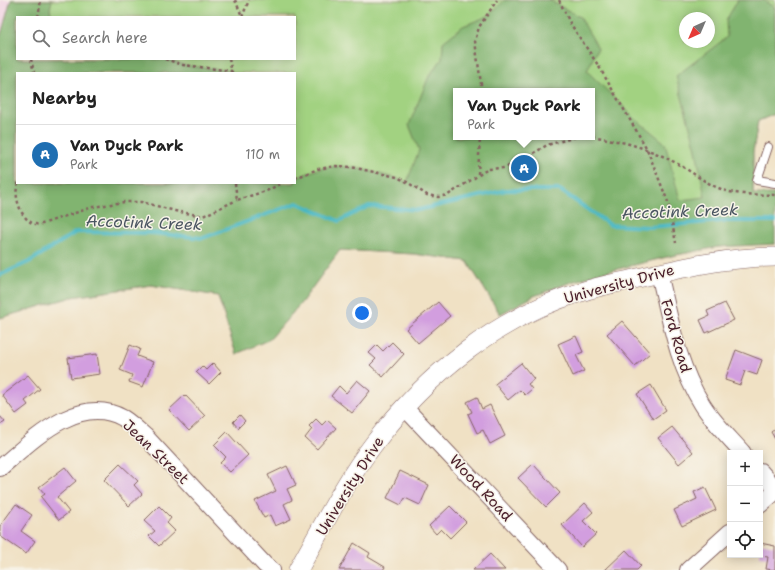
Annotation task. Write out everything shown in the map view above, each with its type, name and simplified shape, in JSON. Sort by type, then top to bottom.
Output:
[{"type":"street","name":"University Drive","points":[[298,570],[351,477],[373,445],[404,408],[426,385],[455,359],[487,336],[517,318],[547,304],[581,292],[710,262],[756,257],[775,257]]},
{"type":"street","name":"Ford Road","points":[[659,273],[678,352],[686,376],[703,405],[740,450]]},
{"type":"street","name":"Wood Road","points":[[404,408],[558,570]]},
{"type":"street","name":"Jean Street","points":[[0,468],[42,434],[69,416],[97,411],[106,412],[122,418],[144,436],[265,565],[272,570]]},
{"type":"street","points":[[763,474],[775,488]]},
{"type":"street","points":[[763,502],[775,492]]},
{"type":"street","points":[[688,570],[727,535]]},
{"type":"lane","points":[[768,147],[757,180],[775,183]]},
{"type":"path","points":[[38,16],[41,0]]},
{"type":"path","points":[[236,0],[242,16]]},
{"type":"path","points":[[242,16],[249,0]]},
{"type":"path","points":[[482,88],[475,41],[479,27],[497,0]]},
{"type":"path","points":[[560,0],[570,23],[598,65],[647,149],[668,202],[676,243]]},
{"type":"path","points":[[31,60],[34,72]]},
{"type":"path","points":[[168,60],[183,65],[232,72],[229,60]]},
{"type":"path","points":[[595,137],[647,149],[677,164],[720,189],[734,193],[775,195]]},
{"type":"path","points":[[478,175],[480,140]]},
{"type":"path","points":[[296,178],[318,169],[336,166],[351,167],[397,177],[427,195],[438,197],[448,195],[488,169],[503,168],[518,163],[548,145],[566,140]]},
{"type":"path","points":[[18,184],[16,198],[18,205],[25,216],[31,222],[36,224],[42,224],[93,207],[132,202],[142,202],[175,211],[203,216],[237,200],[281,184]]},
{"type":"path","points":[[235,184],[237,200]]},
{"type":"shaded area","points":[[0,0],[11,0],[0,38]]},
{"type":"green space","points":[[11,0],[775,0],[775,114],[758,121],[753,152],[754,244],[718,247],[671,256],[601,273],[571,282],[534,296],[500,314],[467,261],[414,254],[340,250],[301,303],[270,339],[236,354],[218,296],[151,285],[72,297],[0,318],[0,38]]},
{"type":"green space","points":[[11,0],[52,0],[50,9],[52,16],[16,16],[16,60],[168,60],[183,65],[232,72],[16,72],[16,184],[296,184],[296,177],[322,168],[337,166],[365,170],[407,182],[419,150],[409,125],[429,76],[442,59],[443,42],[463,26],[488,16],[505,0],[549,0],[580,17],[598,48],[587,71],[637,120],[665,143],[680,200],[705,197],[695,145],[676,76],[713,48],[715,48],[715,46],[727,37],[726,20],[738,0],[763,0],[775,8],[775,114],[758,121],[753,152],[753,194],[775,194],[775,244],[718,247],[671,256],[601,273],[571,282],[534,296],[500,314],[467,261],[414,254],[340,250],[301,303],[270,339],[236,354],[218,296],[151,285],[72,297],[0,318],[0,38]]},
{"type":"building","points":[[438,302],[450,316],[418,343],[406,329]]},
{"type":"building","points":[[725,303],[734,320],[706,333],[700,320],[709,316],[707,311]]},
{"type":"building","points":[[622,321],[650,353],[635,366],[607,334]]},
{"type":"building","points":[[576,336],[583,352],[576,355],[584,371],[573,376],[558,344]]},
{"type":"building","points":[[392,342],[404,354],[383,377],[370,365],[376,359],[369,353],[377,345],[383,351]]},
{"type":"building","points":[[130,345],[140,349],[137,356],[153,362],[143,387],[129,382],[132,375],[120,370]]},
{"type":"building","points":[[736,350],[762,360],[757,375],[745,371],[740,385],[725,380]]},
{"type":"building","points":[[97,354],[100,374],[71,378],[68,358]]},
{"type":"building","points":[[213,363],[221,372],[209,384],[196,372],[202,366],[206,370]]},
{"type":"building","points":[[521,363],[534,379],[528,384],[532,389],[525,395],[520,390],[508,400],[495,384]]},
{"type":"building","points":[[28,375],[40,389],[25,401],[28,405],[16,414],[2,395]]},
{"type":"building","points":[[357,380],[370,391],[352,413],[331,396],[339,386],[346,393]]},
{"type":"building","points":[[651,385],[666,410],[653,419],[637,394]]},
{"type":"building","points":[[185,395],[205,416],[189,431],[169,410]]},
{"type":"building","points":[[477,397],[482,409],[490,405],[505,436],[490,444],[483,430],[477,433],[468,414],[472,412],[467,402]]},
{"type":"building","points":[[240,415],[245,421],[238,428],[233,422]]},
{"type":"building","points":[[0,416],[5,422],[0,425]]},
{"type":"building","points":[[316,419],[322,425],[327,420],[336,428],[317,449],[305,438],[312,429],[309,426]]},
{"type":"building","points":[[672,427],[693,452],[679,464],[658,438]]},
{"type":"building","points":[[775,429],[775,439],[771,432]]},
{"type":"building","points":[[227,432],[248,455],[230,472],[220,463],[226,457],[214,445]]},
{"type":"building","points":[[120,464],[138,481],[134,485],[142,494],[129,506],[104,480]]},
{"type":"building","points":[[533,464],[560,493],[546,507],[518,478]]},
{"type":"building","points":[[287,466],[296,485],[287,489],[292,500],[284,504],[291,519],[275,526],[270,515],[264,518],[255,501],[276,491],[268,475]]},
{"type":"building","points":[[65,467],[76,481],[57,497],[69,512],[59,520],[41,497],[45,494],[39,487]]},
{"type":"building","points":[[400,471],[429,485],[420,505],[405,498],[401,505],[387,498]]},
{"type":"building","points":[[705,487],[716,510],[682,526],[674,510],[697,499],[694,492]]},
{"type":"building","points":[[585,503],[593,512],[583,521],[596,534],[582,547],[562,525]]},
{"type":"building","points":[[16,504],[32,515],[21,531],[35,541],[26,554],[0,536],[0,526]]},
{"type":"building","points":[[159,506],[171,518],[167,523],[175,531],[159,546],[149,536],[155,531],[144,521]]},
{"type":"building","points":[[450,506],[466,522],[450,538],[441,529],[436,534],[429,526]]},
{"type":"building","points":[[354,543],[370,553],[368,557],[385,567],[383,570],[339,570]]},
{"type":"building","points":[[763,544],[775,546],[775,570],[766,569],[768,557],[763,556]]},
{"type":"building","points":[[626,550],[641,566],[637,570],[605,570]]},
{"type":"building","points":[[490,554],[505,570],[473,570]]},
{"type":"waterway","name":"Accotink Creek","points":[[0,275],[29,262],[76,232],[152,233],[203,238],[297,203],[339,221],[369,206],[418,210],[506,190],[560,190],[610,225],[649,227],[723,221],[775,221]]},
{"type":"place","name":"Van Dyck Park","points":[[524,168]]}]
